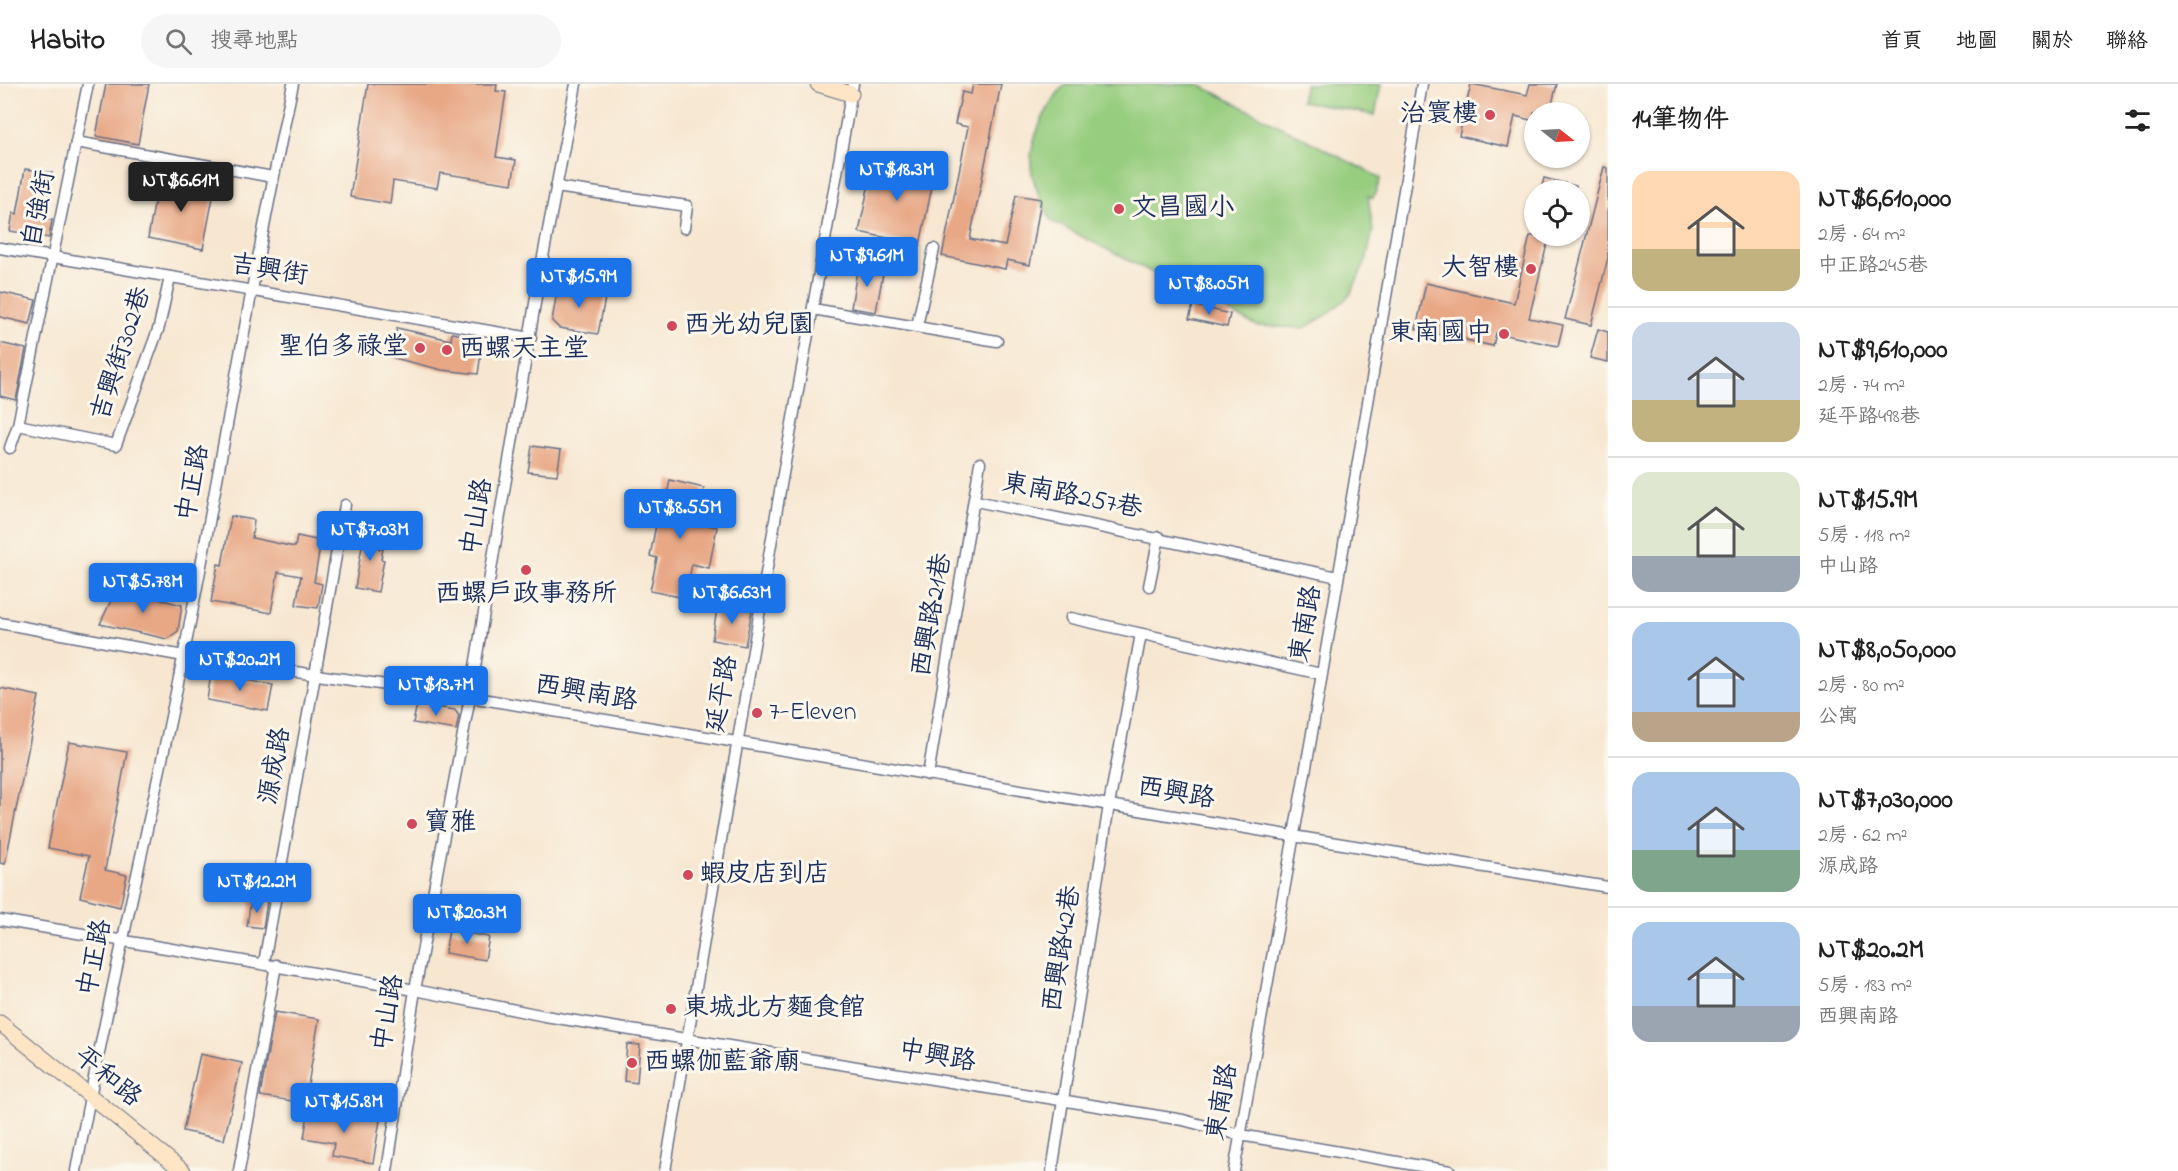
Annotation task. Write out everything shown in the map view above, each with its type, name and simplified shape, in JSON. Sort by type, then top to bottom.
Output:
[{"type":"main road","points":[[818,84],[852,89]]},
{"type":"main road","name":"平和路","points":[[0,1023],[183,1171]]},
{"type":"street","name":"自強街","points":[[10,448],[18,425],[88,84]]},
{"type":"street","name":"中正路","points":[[76,1171],[90,1095],[184,656],[254,291],[273,177],[293,84]]},
{"type":"street","name":"中山路","points":[[387,1171],[415,990],[470,698],[556,187],[576,84]]},
{"type":"street","name":"東南路","points":[[1234,1171],[1422,84]]},
{"type":"street","name":"延平路","points":[[665,1171],[685,1037],[852,89]]},
{"type":"street","points":[[76,142],[273,177]]},
{"type":"street","points":[[556,187],[687,206],[684,228]]},
{"type":"street","name":"吉興街","points":[[0,248],[531,339]]},
{"type":"street","points":[[917,326],[933,249]]},
{"type":"street","name":"吉興街302巷","points":[[18,425],[116,445],[159,327],[170,277]]},
{"type":"street","points":[[813,309],[997,341]]},
{"type":"street","name":"西興路21巷","points":[[928,775],[976,501],[980,463]]},
{"type":"street","name":"東南路257巷","points":[[976,501],[1159,537],[1338,577]]},
{"type":"street","name":"源成路","points":[[264,963],[345,505]]},
{"type":"street","name":"東南路257巷","points":[[1149,586],[1159,537]]},
{"type":"street","points":[[1071,618],[1321,674]]},
{"type":"street","name":"西興南路","points":[[0,623],[184,656],[470,698],[737,743]]},
{"type":"street","name":"西興路42巷","points":[[1052,1171],[1109,805],[1141,634]]},
{"type":"street","name":"西興路","points":[[737,743],[1293,837],[1608,887]]},
{"type":"street","name":"中興路","points":[[0,920],[276,965],[545,1016],[1183,1120],[1240,1135],[1450,1171]]},
{"type":"street","points":[[238,1171],[276,965]]},
{"type":"green space","points":[[1065,84],[1198,84],[1381,178],[1373,198],[1368,196],[1373,231],[1366,261],[1350,295],[1327,315],[1304,328],[1257,326],[1051,221],[1033,179],[1032,150],[1045,114]]},
{"type":"green space","points":[[1305,84],[1381,84],[1375,115],[1301,101]]},
{"type":"building","points":[[106,84],[149,84],[138,144],[96,136]]},
{"type":"building","points":[[368,84],[497,84],[496,91],[506,92],[496,157],[516,160],[512,184],[440,173],[437,188],[393,181],[390,204],[350,197]]},
{"type":"building","points":[[973,84],[1001,84],[970,239],[1005,246],[1016,195],[1041,199],[1030,265],[1007,260],[1005,269],[942,256],[968,127],[955,124],[962,92],[971,94]]},
{"type":"building","name":"治寰樓","points":[[1471,84],[1527,95],[1530,84],[1557,84],[1552,102],[1524,102],[1524,118],[1515,116],[1508,147],[1459,136]]},
{"type":"building","points":[[874,159],[935,172],[920,245],[859,232]]},
{"type":"building","points":[[1604,167],[1608,168],[1608,258],[1591,325],[1565,319],[1584,246],[1590,246],[1590,222]]},
{"type":"building","points":[[25,169],[52,173],[44,219],[52,220],[49,238],[10,231],[13,213],[17,214]]},
{"type":"building","points":[[159,177],[215,187],[203,249],[148,238]]},
{"type":"building","points":[[1528,246],[1547,246],[1529,318],[1563,325],[1558,346],[1496,333],[1493,346],[1416,329],[1426,283],[1514,303]]},
{"type":"building","points":[[858,264],[884,268],[876,312],[851,308]]},
{"type":"building","points":[[558,285],[606,293],[598,334],[559,328],[552,321]]},
{"type":"building","points":[[0,292],[36,300],[30,324],[0,317]]},
{"type":"building","points":[[1193,305],[1230,314],[1227,327],[1189,319]]},
{"type":"building","points":[[397,328],[451,340],[452,333],[483,339],[478,374],[442,370],[390,357]]},
{"type":"building","points":[[1598,329],[1608,332],[1608,362],[1590,358]]},
{"type":"building","points":[[0,343],[26,349],[16,400],[0,396]]},
{"type":"building","points":[[532,446],[561,450],[557,475],[528,472]]},
{"type":"building","points":[[670,480],[704,488],[697,523],[717,527],[709,568],[692,564],[685,598],[650,591],[657,558],[650,556],[658,514],[663,515]]},
{"type":"building","points":[[231,516],[254,520],[252,538],[295,547],[297,536],[321,541],[314,582],[322,584],[318,608],[296,605],[301,576],[278,572],[271,613],[211,602],[218,564],[222,565]]},
{"type":"building","points":[[361,528],[377,531],[376,539],[380,540],[379,549],[383,549],[381,559],[384,560],[378,592],[355,588],[362,546],[358,545]]},
{"type":"building","points":[[117,588],[182,605],[178,631],[167,639],[100,624]]},
{"type":"building","points":[[718,603],[752,610],[745,646],[712,640]]},
{"type":"building","points":[[211,674],[273,685],[268,711],[207,700]]},
{"type":"building","points":[[0,688],[39,696],[5,864],[0,863]]},
{"type":"building","points":[[417,704],[455,710],[459,716],[456,730],[413,723]]},
{"type":"building","points":[[69,742],[127,752],[105,870],[127,875],[120,907],[80,897],[89,856],[48,848]]},
{"type":"building","points":[[251,899],[267,901],[263,928],[247,926]]},
{"type":"building","points":[[449,930],[489,937],[485,960],[445,953]]},
{"type":"building","points":[[275,1012],[319,1019],[305,1103],[260,1096]]},
{"type":"building","name":"西螺伽藍爺廟","points":[[627,1044],[640,1045],[637,1083],[624,1081]]},
{"type":"building","points":[[200,1054],[242,1063],[224,1140],[183,1131]]},
{"type":"building","points":[[309,1108],[380,1120],[373,1163],[332,1156],[334,1143],[304,1138]]},
{"type":"place","name":"治寰樓","points":[[1490,115]]},
{"type":"place","name":"文昌國小","points":[[1119,209]]},
{"type":"place","name":"大智樓","points":[[1531,269]]},
{"type":"place","name":"西光幼兒園","points":[[672,326]]},
{"type":"place","name":"東南國中","points":[[1504,334]]},
{"type":"place","name":"聖伯多祿堂","points":[[420,348]]},
{"type":"place","name":"西螺天主堂","points":[[447,350]]},
{"type":"place","name":"西螺戶政事務所","points":[[526,570]]},
{"type":"place","name":"7-Eleven","points":[[757,713]]},
{"type":"place","name":"寶雅","points":[[412,824]]},
{"type":"place","name":"蝦皮店到店","points":[[688,875]]},
{"type":"place","name":"東城北方麵食館","points":[[671,1009]]},
{"type":"place","name":"西螺伽藍爺廟","points":[[632,1063]]}]
